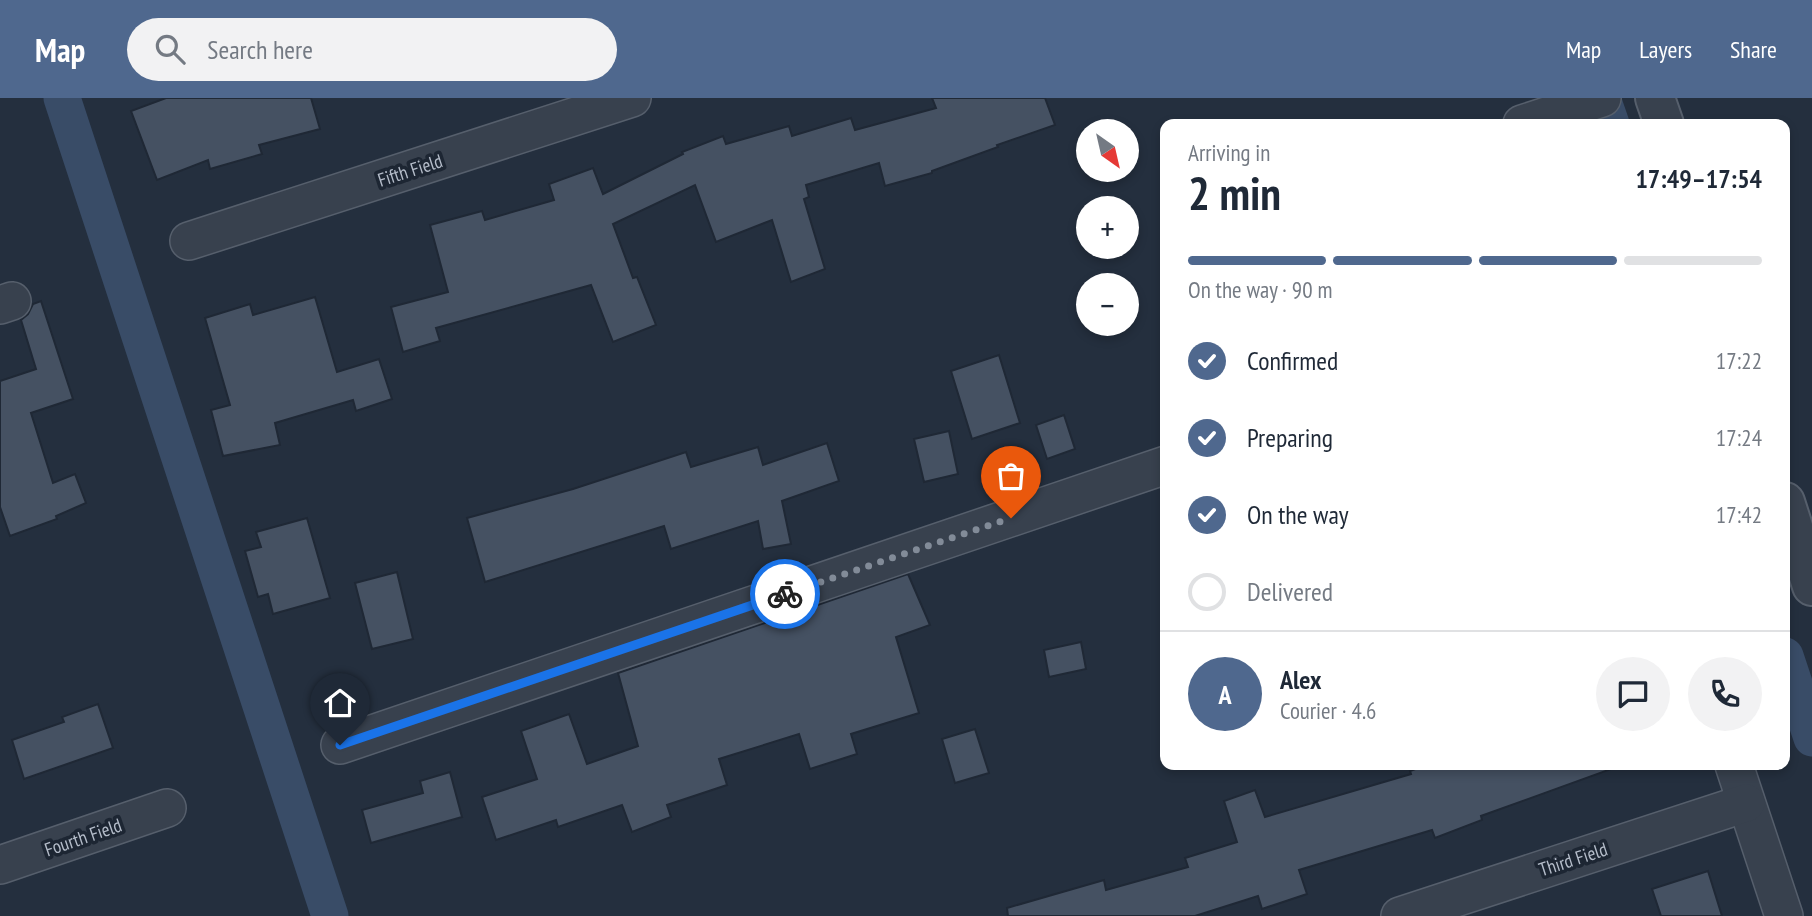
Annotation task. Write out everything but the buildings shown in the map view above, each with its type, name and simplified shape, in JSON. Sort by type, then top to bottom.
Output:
[{"type":"street","name":"Fifth Field","points":[[188,241],[632,98]]},
{"type":"street","points":[[1514,98],[1520,119]]},
{"type":"street","points":[[1537,119],[1602,98]]},
{"type":"street","points":[[1655,98],[1662,119]]},
{"type":"street","points":[[340,745],[1160,467]]},
{"type":"street","points":[[1790,518],[1812,586]]},
{"type":"street","points":[[1736,770],[1784,916]]},
{"type":"street","name":"Third Field","points":[[1399,916],[1746,803]]},
{"type":"street","name":"Fourth Field","points":[[0,865],[167,808]]},
{"type":"waterway","points":[[62,98],[330,916]]},
{"type":"waterway","points":[[1602,98],[1609,119]]},
{"type":"waterway","points":[[1790,671],[1812,738]]},
{"type":"way so far","points":[[785,594],[1011,518]]},
{"type":"route","points":[[340,745],[785,594]]}]
